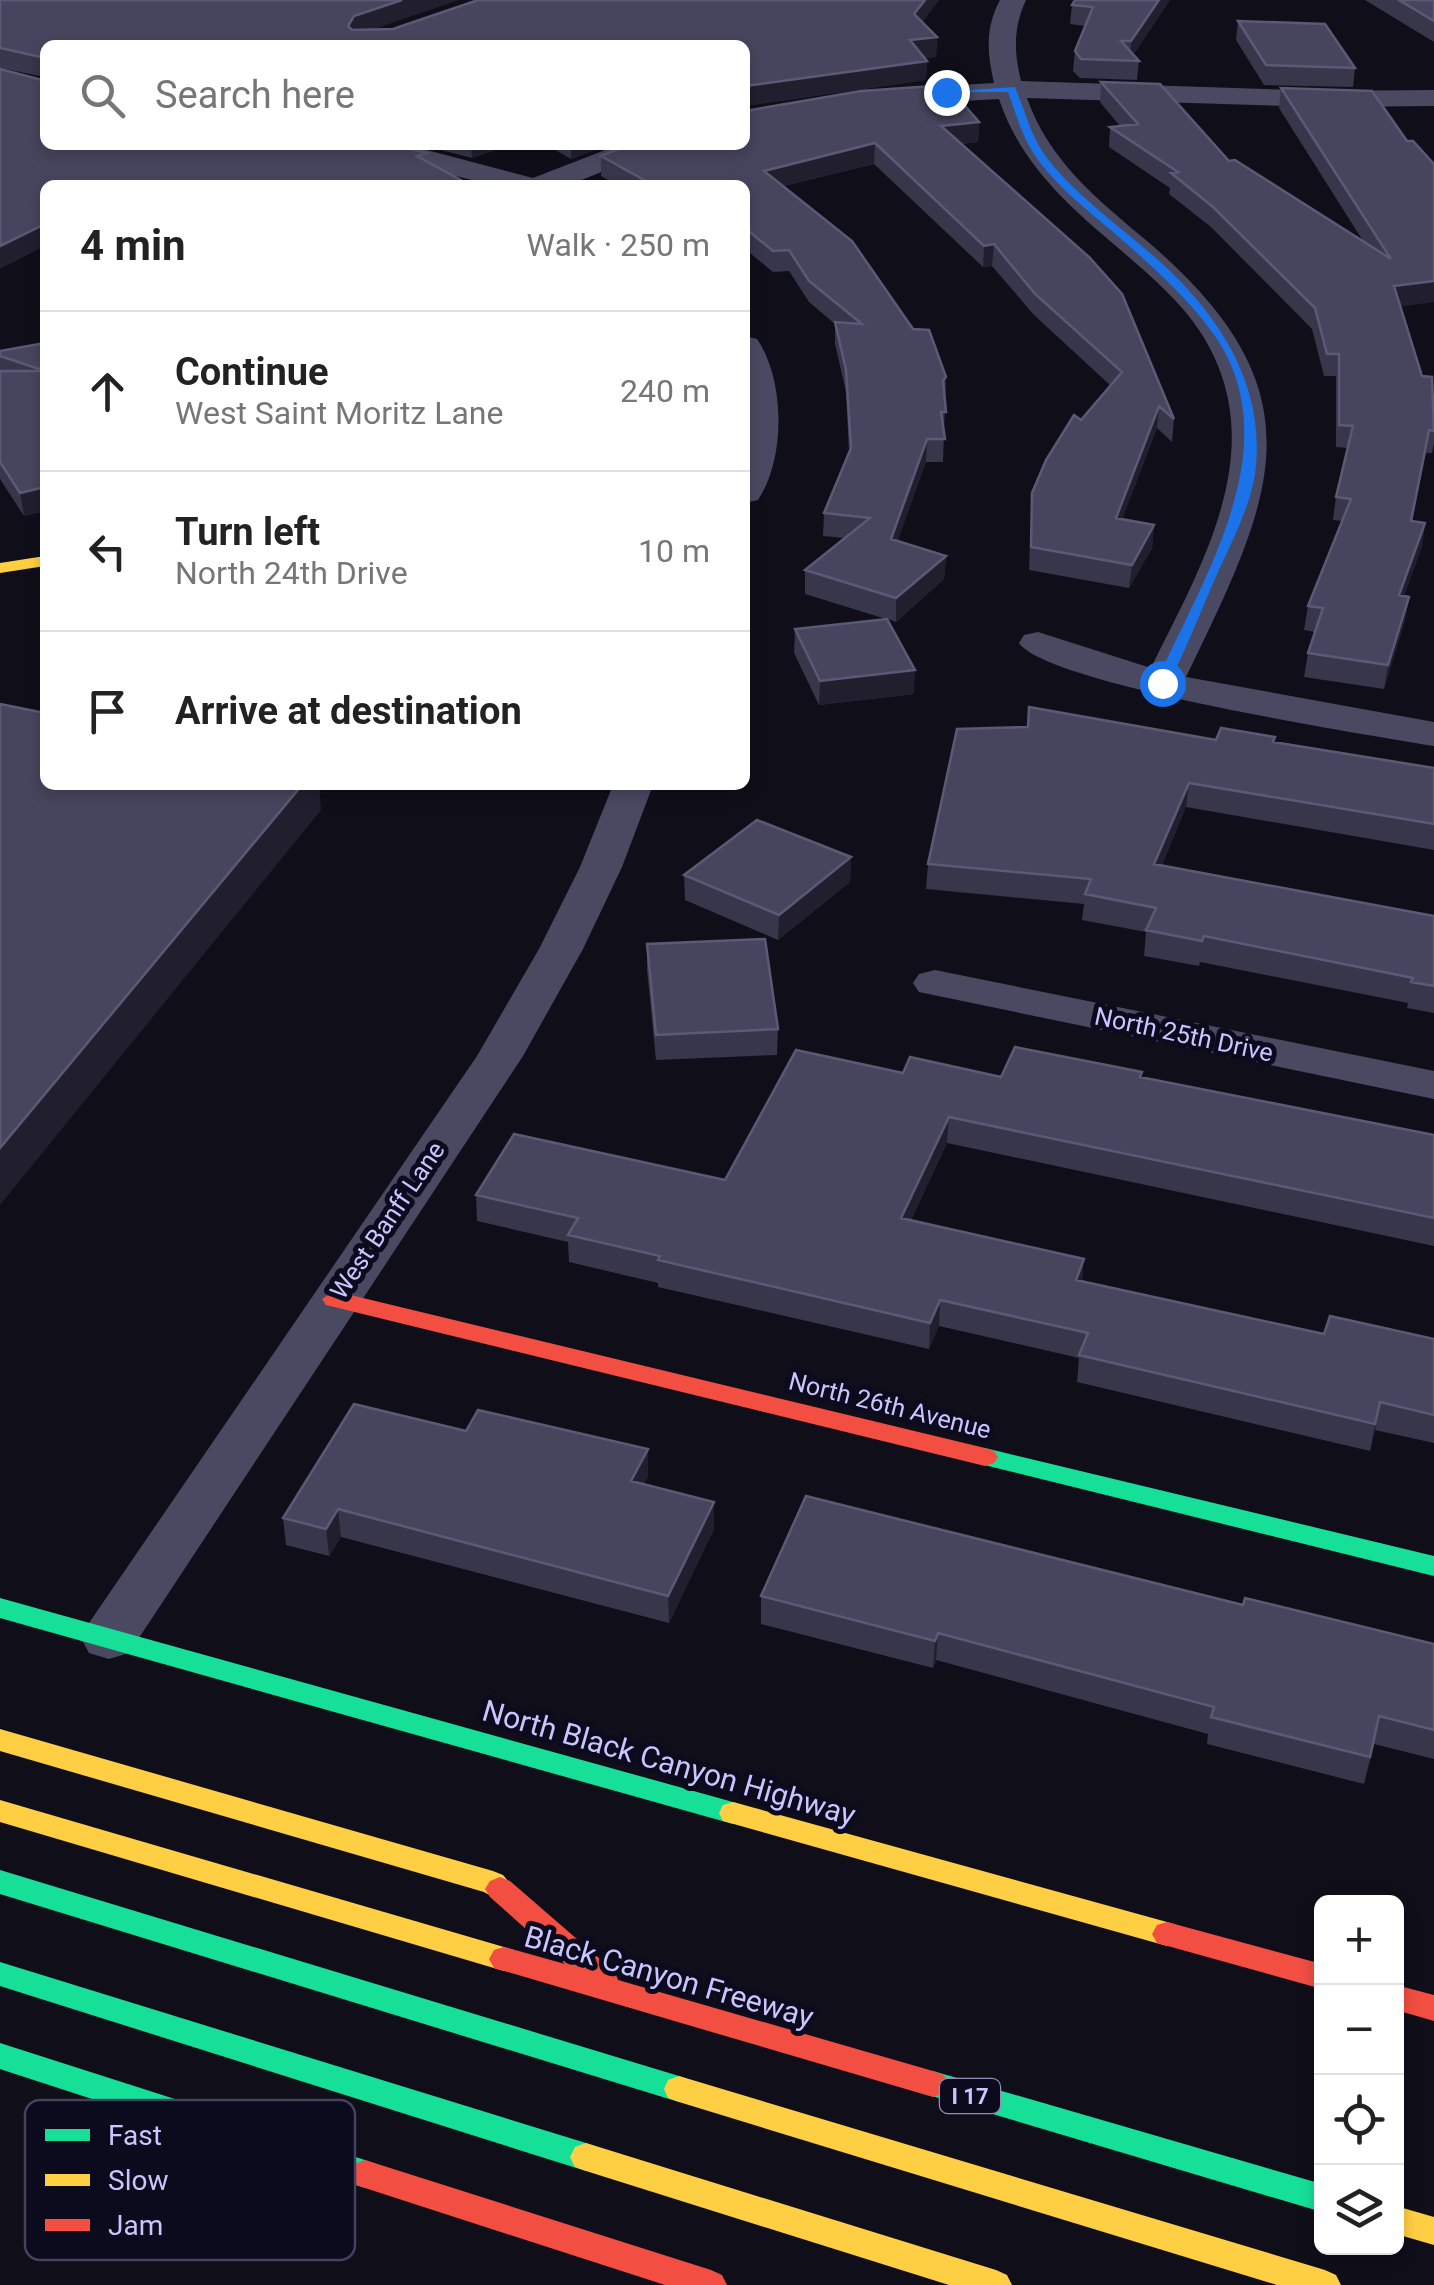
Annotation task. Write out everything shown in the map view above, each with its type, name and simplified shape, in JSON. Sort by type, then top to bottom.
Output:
[{"type":"main road","points":[[0,568],[40,562]]},
{"type":"main road","name":"North 26th Avenue","points":[[334,1298],[1434,1566]]},
{"type":"main road","name":"North Black Canyon Highway","points":[[0,1608],[1314,1974]]},
{"type":"main road","points":[[0,1740],[493,1883],[618,1994]]},
{"type":"main road","name":"Black Canyon Freeway","points":[[0,1810],[1314,2196]]},
{"type":"main road","points":[[0,1882],[1325,2285]]},
{"type":"main road","points":[[0,1974],[996,2285]]},
{"type":"main road","points":[[1404,2000],[1434,2008]]},
{"type":"main road","points":[[0,2056],[137,2100]]},
{"type":"main road","points":[[355,2170],[711,2285]]},
{"type":"main road","points":[[1404,2222],[1434,2231]]},
{"type":"street","points":[[1013,0],[1000,25],[1000,51],[1033,143],[1050,168],[1168,275],[1194,304],[1235,362],[1245,397],[1250,434],[1249,474],[1238,512],[1162,683]]},
{"type":"street","points":[[864,99],[1011,89],[1434,99]]},
{"type":"street","points":[[389,150],[507,180]]},
{"type":"street","points":[[555,180],[631,150]]},
{"type":"street","points":[[750,364],[764,414],[759,453],[750,478]]},
{"type":"street","points":[[1038,643],[1104,669],[1162,683],[1434,734]]},
{"type":"street","name":"West Banff Lane","points":[[110,1638],[334,1298],[500,1056],[561,949],[601,868],[631,790]]},
{"type":"street","name":"North 25th Drive","points":[[934,983],[1434,1085]]},
{"type":"building","points":[[0,0],[402,0],[354,16],[348,26],[352,30],[393,29],[478,0],[925,0],[914,14],[937,37],[910,40],[927,61],[750,85],[750,40],[40,40],[40,57],[0,48]]},
{"type":"building","points":[[1075,0],[1159,0],[1131,41],[1121,41],[1139,61],[1081,59],[1075,51],[1093,7],[1072,5]]},
{"type":"building","points":[[1399,0],[1434,0],[1434,21]]},
{"type":"building","points":[[1238,21],[1325,24],[1355,68],[1266,65]]},
{"type":"building","points":[[0,69],[40,79],[40,150],[415,150],[427,153],[417,156],[461,180],[40,180],[40,226],[0,246]]},
{"type":"building","points":[[1101,82],[1160,84],[1229,161],[1235,160],[1391,259],[1281,88],[1372,91],[1407,141],[1413,141],[1434,164],[1434,281],[1394,286],[1422,376],[1432,377],[1434,431],[1429,430],[1411,521],[1425,523],[1399,595],[1409,597],[1388,665],[1308,653],[1323,608],[1308,606],[1351,499],[1336,497],[1353,426],[1339,425],[1339,354],[1327,354],[1315,308],[1213,207],[1171,173],[1178,172],[1110,127],[1138,124]]},
{"type":"building","points":[[947,85],[979,122],[941,126],[1089,257],[1122,294],[1174,419],[1159,406],[1116,518],[1154,525],[1132,565],[1031,547],[1032,493],[1046,460],[1074,415],[1081,420],[1122,372],[1035,294],[994,244],[984,246],[875,143],[764,171],[852,241],[913,329],[929,330],[946,377],[946,412],[941,412],[945,439],[927,439],[891,539],[946,556],[896,598],[805,570],[870,518],[824,513],[851,448],[846,370],[835,322],[862,324],[809,281],[789,250],[773,251],[750,232],[750,180],[644,180],[601,156],[616,150],[750,150],[750,110],[861,91]]},
{"type":"building","points":[[40,344],[40,369],[0,356],[0,351]]},
{"type":"building","points":[[0,371],[40,371],[40,488],[20,493],[0,462]]},
{"type":"building","points":[[887,619],[915,670],[820,681],[795,629]]},
{"type":"building","points":[[0,704],[40,712],[40,790],[298,790],[0,1148]]},
{"type":"building","points":[[1029,707],[1216,740],[1221,728],[1275,737],[1273,742],[1434,768],[1434,824],[1189,783],[1154,864],[1434,916],[1434,986],[1411,982],[1413,978],[1204,936],[1202,941],[1146,930],[1156,908],[1085,894],[1091,879],[928,864],[957,729],[1028,727]]},
{"type":"building","points":[[757,820],[851,857],[779,915],[684,875]]},
{"type":"building","points":[[765,939],[778,1029],[656,1035],[647,944]]},
{"type":"building","points":[[1015,1047],[1142,1072],[1140,1077],[1434,1135],[1434,1218],[949,1117],[901,1218],[1084,1259],[1076,1280],[1324,1334],[1330,1316],[1434,1339],[1434,1415],[1380,1402],[1375,1424],[1079,1355],[1088,1333],[940,1300],[930,1323],[658,1260],[660,1256],[568,1235],[578,1218],[476,1195],[514,1134],[725,1180],[796,1050],[903,1073],[910,1057],[1001,1077]]},
{"type":"building","points":[[354,1404],[466,1431],[478,1410],[648,1449],[631,1481],[714,1502],[668,1596],[338,1509],[326,1529],[283,1518]]},
{"type":"building","points":[[806,1496],[1243,1605],[1245,1598],[1434,1644],[1434,1730],[1379,1716],[1370,1757],[1211,1717],[1214,1707],[938,1633],[935,1641],[761,1596]]},
{"type":"traffic: fast","points":[[985,1457],[1434,1566]]},
{"type":"traffic: fast","points":[[0,1608],[733,1813]]},
{"type":"traffic: fast","points":[[0,1882],[679,2089]]},
{"type":"traffic: fast","points":[[0,1974],[586,2157]]},
{"type":"traffic: fast","points":[[0,2056],[136,2100]]},
{"type":"traffic: fast","points":[[933,2084],[1314,2196]]},
{"type":"traffic: fast","points":[[355,2171],[365,2174]]},
{"type":"traffic: slow","points":[[0,568],[40,562]]},
{"type":"traffic: slow","points":[[0,1740],[493,1883],[500,1889]]},
{"type":"traffic: slow","points":[[0,1811],[504,1959]]},
{"type":"traffic: slow","points":[[733,1813],[1167,1934]]},
{"type":"traffic: slow","points":[[679,2089],[1325,2285]]},
{"type":"traffic: slow","points":[[586,2157],[996,2285]]},
{"type":"traffic: slow","points":[[1404,2222],[1434,2231]]},
{"type":"traffic: jam","points":[[334,1299],[985,1457]]},
{"type":"traffic: jam","points":[[500,1889],[604,1981]]},
{"type":"traffic: jam","points":[[1167,1934],[1314,1975]]},
{"type":"traffic: jam","points":[[504,1959],[933,2084]]},
{"type":"traffic: jam","points":[[1404,1999],[1434,2008]]},
{"type":"traffic: jam","points":[[365,2174],[711,2285]]},
{"type":"route","points":[[946,92],[1011,89],[1033,143],[1050,168],[1168,275],[1221,337],[1235,362],[1250,434],[1249,474],[1238,512],[1162,683]]}]
